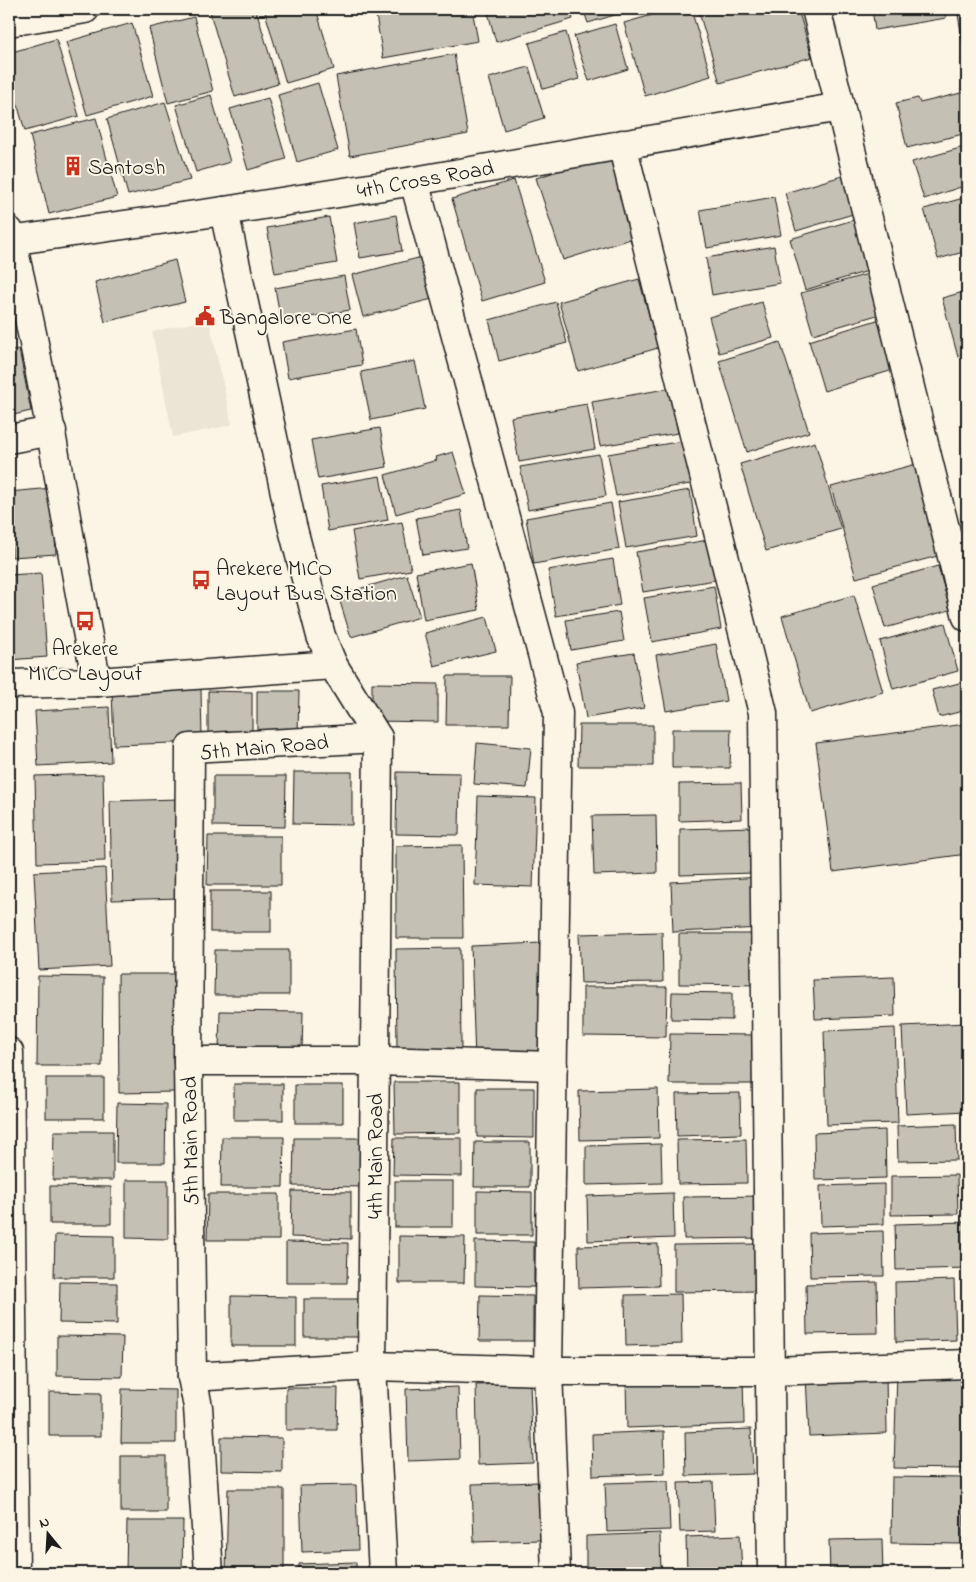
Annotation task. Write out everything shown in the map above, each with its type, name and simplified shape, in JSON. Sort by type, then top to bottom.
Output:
[{"type":"street","points":[[9,22],[86,9]]},
{"type":"street","points":[[816,9],[967,616]]},
{"type":"street","name":"4th Cross Road","points":[[10,238],[224,211],[414,181],[840,107]]},
{"type":"street","points":[[622,144],[763,713],[772,1573]]},
{"type":"street","points":[[414,181],[558,714],[548,1371],[556,1573]]},
{"type":"street","points":[[224,211],[292,525],[321,636],[333,665],[378,738]]},
{"type":"street","points":[[10,238],[52,431],[84,621],[97,682]]},
{"type":"street","points":[[9,439],[52,431]]},
{"type":"street","points":[[9,684],[97,682],[333,665]]},
{"type":"street","name":"5th Main Road","points":[[209,1573],[198,1407],[192,1377],[188,1061],[190,748],[378,738]]},
{"type":"street","name":"4th Main Road","points":[[378,738],[372,1366],[383,1573]]},
{"type":"street","points":[[9,1052],[12,1500],[15,1573]]},
{"type":"street","points":[[188,1061],[374,1062],[553,1066]]},
{"type":"street","points":[[192,1377],[372,1366],[548,1371],[771,1371],[967,1364]]},
{"type":"shaded area","points":[[209,319],[232,425],[173,437],[152,332]]},
{"type":"building","points":[[224,9],[256,9],[278,84],[235,97],[210,13]]},
{"type":"building","points":[[264,9],[316,9],[334,69],[286,83]]},
{"type":"building","points":[[375,9],[472,9],[478,41],[383,58]]},
{"type":"building","points":[[487,9],[570,9],[573,19],[496,42]]},
{"type":"building","points":[[583,9],[627,9],[628,11],[588,23]]},
{"type":"building","points":[[673,9],[691,9],[711,76],[645,96],[624,23]]},
{"type":"building","points":[[698,9],[798,9],[812,57],[720,83]]},
{"type":"building","points":[[872,9],[945,9],[946,18],[875,30]]},
{"type":"building","points":[[967,13],[967,65],[958,15]]},
{"type":"building","points":[[194,17],[213,91],[168,103],[149,28]]},
{"type":"building","points":[[132,23],[153,96],[87,115],[66,42]]},
{"type":"building","points":[[615,24],[628,69],[589,81],[574,36]]},
{"type":"building","points":[[566,32],[579,79],[543,89],[529,43]]},
{"type":"building","points":[[56,39],[79,116],[25,131],[9,75],[9,53]]},
{"type":"building","points":[[454,54],[468,134],[350,156],[336,76]]},
{"type":"building","points":[[529,67],[544,118],[504,130],[489,78]]},
{"type":"building","points":[[318,83],[338,150],[297,162],[278,95]]},
{"type":"building","points":[[965,92],[967,101],[967,133],[907,148],[896,103],[918,98],[920,103]]},
{"type":"building","points":[[211,95],[230,162],[196,172],[176,105]]},
{"type":"building","points":[[268,98],[286,159],[248,170],[230,109]]},
{"type":"building","points":[[165,102],[190,180],[128,195],[107,119]]},
{"type":"building","name":"Santosh","points":[[96,118],[117,197],[49,214],[30,135]]},
{"type":"building","points":[[967,146],[967,185],[924,199],[912,162]]},
{"type":"building","points":[[614,153],[640,236],[563,260],[536,178]]},
{"type":"building","points":[[852,173],[863,211],[796,231],[785,193]]},
{"type":"building","points":[[514,180],[545,282],[482,301],[452,199]]},
{"type":"building","points":[[774,197],[781,235],[707,248],[700,210]]},
{"type":"building","points":[[967,197],[967,251],[938,259],[924,209]]},
{"type":"building","points":[[396,215],[402,251],[360,258],[354,223]]},
{"type":"building","points":[[329,217],[337,263],[275,273],[267,228]]},
{"type":"building","points":[[863,217],[878,268],[805,290],[790,239]]},
{"type":"building","points":[[774,246],[780,283],[712,295],[706,258]]},
{"type":"building","points":[[422,257],[432,299],[363,317],[352,275]]},
{"type":"building","points":[[175,260],[185,302],[105,322],[95,282]]},
{"type":"building","points":[[875,272],[887,312],[813,334],[801,293]]},
{"type":"building","points":[[344,276],[350,310],[281,322],[275,288]]},
{"type":"building","points":[[639,279],[658,348],[578,371],[559,302]]},
{"type":"building","points":[[967,291],[967,354],[958,357],[942,298]]},
{"type":"building","points":[[556,302],[567,343],[499,361],[489,320]]},
{"type":"building","points":[[762,302],[773,338],[719,353],[709,317]]},
{"type":"building","points":[[890,316],[903,367],[824,391],[809,341]]},
{"type":"building","points":[[356,329],[362,365],[288,378],[282,342]]},
{"type":"building","points":[[780,342],[809,432],[747,452],[719,361]]},
{"type":"building","points":[[19,349],[31,411],[9,416],[9,351]]},
{"type":"building","points":[[415,361],[425,409],[371,420],[361,372]]},
{"type":"building","points":[[671,388],[678,433],[600,446],[592,402]]},
{"type":"building","points":[[587,404],[595,449],[519,462],[511,417]]},
{"type":"building","points":[[380,428],[387,467],[318,479],[311,440]]},
{"type":"building","points":[[688,440],[696,483],[616,496],[608,454]]},
{"type":"building","points":[[815,442],[841,529],[766,551],[740,464]]},
{"type":"building","points":[[453,452],[466,494],[396,514],[385,475],[437,460],[436,457]]},
{"type":"building","points":[[599,454],[606,496],[528,510],[520,467]]},
{"type":"building","points":[[920,463],[945,554],[856,578],[831,487]]},
{"type":"building","points":[[380,476],[388,520],[328,531],[321,486]]},
{"type":"building","points":[[52,488],[56,554],[12,557],[9,492]]},
{"type":"building","points":[[690,490],[697,536],[626,548],[618,502]]},
{"type":"building","points":[[611,503],[619,549],[534,564],[526,518]]},
{"type":"building","points":[[461,510],[467,548],[423,555],[416,518]]},
{"type":"building","points":[[402,522],[411,570],[360,579],[352,531]]},
{"type":"building","points":[[708,540],[715,580],[643,592],[636,552]]},
{"type":"building","points":[[613,559],[620,605],[556,616],[548,570]]},
{"type":"building","points":[[471,563],[479,610],[424,620],[416,573]]},
{"type":"building","points":[[938,566],[950,610],[885,628],[873,584]]},
{"type":"building","points":[[41,573],[47,657],[9,660],[9,575]]},
{"type":"building","points":[[407,575],[420,617],[351,637],[338,595]]},
{"type":"building","points":[[714,586],[721,629],[652,642],[644,598]]},
{"type":"building","points":[[854,595],[883,692],[810,713],[782,616]]},
{"type":"building","points":[[619,612],[624,641],[571,650],[566,620]]},
{"type":"building","points":[[487,617],[496,651],[434,666],[425,633]]},
{"type":"building","points":[[945,623],[958,671],[893,689],[880,641]]},
{"type":"building","points":[[716,644],[726,701],[666,711],[656,655]]},
{"type":"building","points":[[634,653],[644,708],[586,718],[576,662]]},
{"type":"building","points":[[447,676],[510,676],[509,725],[446,725]]},
{"type":"building","points":[[967,681],[967,710],[939,717],[932,690]]},
{"type":"building","points":[[372,683],[438,684],[438,722],[372,721]]},
{"type":"building","points":[[201,689],[202,742],[114,745],[112,692]]},
{"type":"building","points":[[208,691],[252,692],[252,733],[208,733]]},
{"type":"building","points":[[257,691],[299,691],[298,733],[257,732]]},
{"type":"building","points":[[109,707],[111,762],[38,766],[35,711]]},
{"type":"building","points":[[966,724],[967,854],[833,872],[816,743]]},
{"type":"building","points":[[579,725],[653,725],[653,766],[578,766]]},
{"type":"building","points":[[672,729],[731,729],[730,768],[672,768]]},
{"type":"building","points":[[477,743],[531,748],[527,788],[474,784]]},
{"type":"building","points":[[294,772],[352,772],[352,825],[293,824]]},
{"type":"building","points":[[397,772],[460,773],[459,835],[396,834]]},
{"type":"building","points":[[103,774],[105,861],[37,863],[35,776]]},
{"type":"building","points":[[213,776],[286,776],[285,827],[213,826]]},
{"type":"building","points":[[741,783],[742,819],[679,821],[679,784]]},
{"type":"building","points":[[478,796],[536,798],[533,887],[475,885]]},
{"type":"building","points":[[179,799],[180,898],[112,900],[110,801]]},
{"type":"building","points":[[656,815],[657,873],[594,875],[592,816]]},
{"type":"building","points":[[754,827],[755,873],[680,875],[680,829]]},
{"type":"building","points":[[208,836],[281,836],[281,885],[207,885]]},
{"type":"building","points":[[462,845],[463,938],[396,938],[396,846]]},
{"type":"building","points":[[105,868],[110,966],[39,970],[34,872]]},
{"type":"building","points":[[762,877],[764,928],[673,932],[671,882]]},
{"type":"building","points":[[210,891],[271,891],[271,932],[210,932]]},
{"type":"building","points":[[662,932],[663,982],[581,983],[579,934]]},
{"type":"building","points":[[679,934],[764,934],[763,985],[679,984]]},
{"type":"building","points":[[542,943],[547,1057],[475,1060],[471,946]]},
{"type":"building","points":[[460,948],[461,1050],[397,1051],[396,949]]},
{"type":"building","points":[[215,950],[289,950],[289,995],[214,995]]},
{"type":"building","points":[[118,974],[175,974],[175,1092],[119,1093]]},
{"type":"building","points":[[38,976],[103,977],[102,1066],[37,1066]]},
{"type":"building","points":[[894,977],[895,1016],[815,1019],[813,980]]},
{"type":"building","points":[[583,987],[667,987],[666,1037],[583,1036]]},
{"type":"building","points":[[672,992],[732,993],[732,1020],[671,1019]]},
{"type":"building","points":[[220,1011],[303,1012],[302,1051],[219,1051]]},
{"type":"building","points":[[967,1023],[967,1111],[906,1114],[902,1026]]},
{"type":"building","points":[[895,1028],[898,1123],[827,1125],[824,1031]]},
{"type":"building","points":[[670,1034],[755,1035],[755,1084],[669,1084]]},
{"type":"building","points":[[46,1078],[104,1078],[104,1118],[46,1118]]},
{"type":"building","points":[[394,1082],[460,1082],[460,1133],[395,1134]]},
{"type":"building","points":[[234,1084],[283,1084],[283,1120],[234,1120]]},
{"type":"building","points":[[295,1085],[343,1085],[343,1123],[295,1123]]},
{"type":"building","points":[[477,1088],[534,1088],[534,1138],[477,1137]]},
{"type":"building","points":[[658,1089],[659,1138],[580,1140],[579,1091]]},
{"type":"building","points":[[740,1093],[741,1134],[677,1136],[676,1094]]},
{"type":"building","points":[[117,1103],[166,1104],[165,1163],[116,1163]]},
{"type":"building","points":[[956,1124],[957,1160],[898,1161],[897,1126]]},
{"type":"building","points":[[885,1130],[886,1178],[815,1180],[814,1133]]},
{"type":"building","points":[[54,1131],[113,1131],[113,1180],[53,1180]]},
{"type":"building","points":[[222,1137],[284,1137],[283,1187],[221,1187]]},
{"type":"building","points":[[294,1138],[368,1138],[368,1187],[293,1186]]},
{"type":"building","points":[[394,1138],[462,1138],[462,1176],[393,1175]]},
{"type":"building","points":[[746,1139],[747,1183],[678,1184],[677,1140]]},
{"type":"building","points":[[475,1142],[530,1142],[530,1187],[474,1187]]},
{"type":"building","points":[[661,1144],[662,1183],[586,1185],[586,1146]]},
{"type":"building","points":[[957,1175],[958,1214],[891,1215],[891,1176]]},
{"type":"building","points":[[126,1180],[168,1180],[168,1239],[126,1238]]},
{"type":"building","points":[[395,1181],[453,1181],[453,1227],[395,1227]]},
{"type":"building","points":[[884,1184],[884,1224],[821,1226],[820,1186]]},
{"type":"building","points":[[50,1186],[111,1187],[111,1224],[50,1224]]},
{"type":"building","points":[[292,1191],[351,1192],[351,1239],[291,1237]]},
{"type":"building","points":[[477,1191],[532,1192],[532,1235],[477,1235]]},
{"type":"building","points":[[673,1193],[674,1238],[588,1241],[587,1196]]},
{"type":"building","points":[[208,1194],[279,1194],[279,1240],[207,1240]]},
{"type":"building","points":[[765,1196],[766,1238],[684,1239],[683,1197]]},
{"type":"building","points":[[967,1222],[967,1268],[896,1270],[895,1224]]},
{"type":"building","points":[[883,1231],[884,1276],[810,1277],[809,1233]]},
{"type":"building","points":[[55,1235],[114,1236],[114,1277],[54,1277]]},
{"type":"building","points":[[399,1236],[465,1237],[464,1283],[399,1283]]},
{"type":"building","points":[[475,1241],[534,1242],[534,1287],[475,1286]]},
{"type":"building","points":[[286,1242],[348,1243],[347,1283],[286,1283]]},
{"type":"building","points":[[658,1244],[659,1286],[579,1288],[578,1246]]},
{"type":"building","points":[[760,1244],[761,1291],[674,1292],[674,1245]]},
{"type":"building","points":[[954,1280],[956,1340],[896,1342],[895,1282]]},
{"type":"building","points":[[60,1282],[117,1283],[117,1324],[59,1323]]},
{"type":"building","points":[[877,1282],[878,1333],[807,1334],[806,1284]]},
{"type":"building","points":[[681,1294],[682,1344],[626,1346],[625,1295]]},
{"type":"building","points":[[480,1295],[533,1296],[533,1341],[479,1341]]},
{"type":"building","points":[[231,1296],[296,1297],[296,1346],[231,1346]]},
{"type":"building","points":[[304,1299],[365,1299],[365,1337],[304,1337]]},
{"type":"building","points":[[57,1336],[123,1337],[122,1377],[57,1376]]},
{"type":"building","points":[[897,1372],[967,1374],[965,1469],[894,1468]]},
{"type":"building","points":[[743,1374],[744,1424],[627,1428],[626,1378]]},
{"type":"building","points":[[886,1375],[887,1433],[809,1436],[806,1377]]},
{"type":"building","points":[[530,1383],[533,1463],[478,1465],[476,1385]]},
{"type":"building","points":[[458,1387],[460,1459],[408,1461],[406,1389]]},
{"type":"building","points":[[286,1388],[338,1388],[337,1430],[286,1430]]},
{"type":"building","points":[[122,1389],[176,1390],[176,1443],[121,1443]]},
{"type":"building","points":[[49,1392],[101,1393],[101,1436],[49,1436]]},
{"type":"building","points":[[751,1429],[753,1474],[686,1476],[685,1432]]},
{"type":"building","points":[[664,1431],[665,1473],[593,1476],[592,1434]]},
{"type":"building","points":[[221,1437],[282,1438],[282,1472],[221,1471]]},
{"type":"building","points":[[121,1456],[166,1456],[166,1512],[121,1512]]},
{"type":"building","points":[[892,1477],[964,1478],[963,1544],[891,1543]]},
{"type":"building","points":[[668,1481],[670,1530],[607,1532],[605,1483]]},
{"type":"building","points":[[539,1482],[541,1540],[474,1542],[472,1484]]},
{"type":"building","points":[[713,1482],[715,1531],[680,1532],[678,1483]]},
{"type":"building","points":[[356,1485],[358,1550],[302,1552],[300,1486]]},
{"type":"building","points":[[228,1489],[284,1489],[284,1573],[226,1573]]},
{"type":"building","points":[[127,1521],[183,1521],[182,1573],[126,1573]]},
{"type":"building","points":[[660,1533],[661,1573],[586,1573],[586,1536]]},
{"type":"building","points":[[740,1535],[742,1573],[687,1573],[686,1537]]},
{"type":"building","points":[[882,1539],[883,1573],[830,1573],[829,1540]]},
{"type":"building","points":[[356,1562],[356,1573],[299,1573],[299,1564]]},
{"type":"building","points":[[950,1571],[950,1573],[888,1573]]},
{"type":"place","name":"Santosh","points":[[73,166]]},
{"type":"place","name":"Bangalore One","points":[[205,316]]},
{"type":"place","name":"Arekere MICO Layout Bus Station","points":[[201,580]]},
{"type":"place","name":"Arekere MICO Layout","points":[[85,621]]}]
